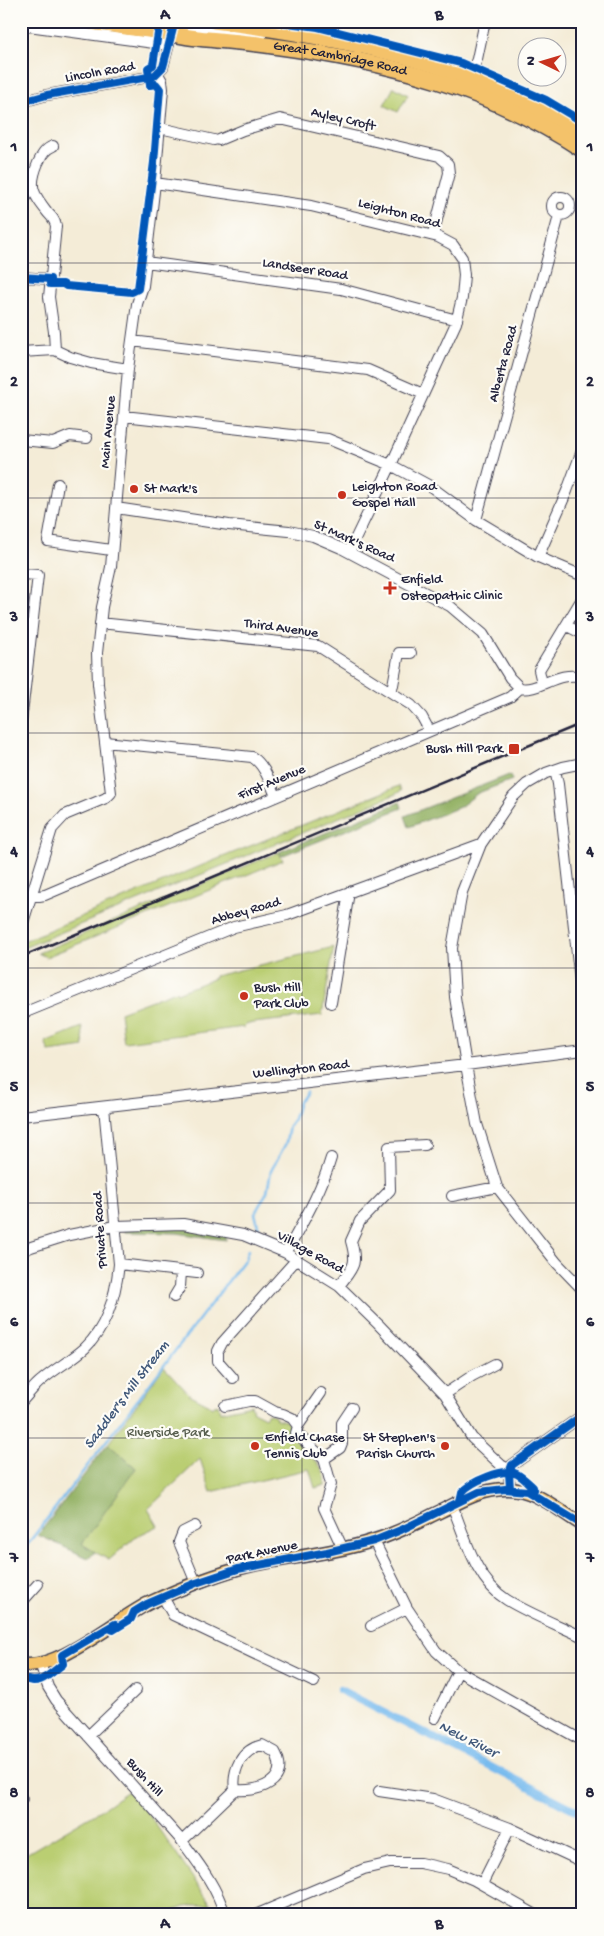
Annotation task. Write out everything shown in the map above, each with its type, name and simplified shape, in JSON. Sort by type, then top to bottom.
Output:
[{"type":"highway","name":"Great Cambridge Road","points":[[82,21],[173,30],[197,38],[272,45],[468,83],[542,108],[583,132]]},
{"type":"highway","name":"Great Cambridge Road","points":[[214,21],[336,39],[421,60],[468,83],[583,150]]},
{"type":"main road","name":"Park Avenue","points":[[22,1666],[40,1663],[74,1649],[124,1617],[196,1583],[251,1565],[343,1549],[374,1541],[480,1492],[510,1489]]},
{"type":"main road","points":[[510,1489],[531,1493],[583,1525]]},
{"type":"street","points":[[151,21],[167,25],[173,30],[163,67],[158,74]]},
{"type":"street","points":[[468,83],[477,58],[486,21]]},
{"type":"street","name":"Great Cambridge Road","points":[[21,25],[173,30]]},
{"type":"street","name":"Lincoln Road","points":[[21,105],[29,100],[47,95],[158,74]]},
{"type":"street","name":"Main Avenue","points":[[32,895],[48,840],[59,821],[66,815],[106,798],[111,793],[98,684],[100,623],[111,567],[128,368],[137,304],[143,286],[155,184],[163,89],[162,81],[158,74]]},
{"type":"street","name":"Ayley Croft","points":[[160,128],[216,140],[280,119],[439,156],[448,164],[449,173],[433,235]]},
{"type":"street","points":[[53,146],[46,148],[33,182],[36,198],[56,223],[49,301],[55,350]]},
{"type":"street","name":"Leighton Road","points":[[155,184],[311,206],[433,235],[453,245],[462,258],[464,275],[462,298],[456,320],[391,465],[348,552]]},
{"type":"street","name":"Alberta Road","points":[[476,520],[558,216]]},
{"type":"street","name":"Landseer Road","points":[[146,262],[341,289],[456,320]]},
{"type":"street","points":[[21,277],[50,279]]},
{"type":"street","points":[[132,341],[368,370],[423,394]]},
{"type":"street","points":[[21,352],[55,350],[91,363],[128,368]]},
{"type":"street","points":[[124,416],[328,439],[391,465],[430,486],[476,520],[538,557],[583,576]]},
{"type":"street","points":[[21,440],[53,443],[70,436],[87,438]]},
{"type":"street","points":[[538,557],[567,491],[583,448]]},
{"type":"street","points":[[58,484],[48,541],[111,550]]},
{"type":"street","name":"St Mark's Road","points":[[116,508],[229,525],[289,531],[313,536],[348,552],[450,606],[483,634],[510,678],[520,688]]},
{"type":"street","points":[[21,574],[38,575],[21,722]]},
{"type":"street","points":[[542,683],[539,670],[583,597]]},
{"type":"street","name":"Third Avenue","points":[[100,623],[318,646],[417,710],[429,730]]},
{"type":"street","points":[[567,626],[583,634]]},
{"type":"street","points":[[389,691],[393,685],[399,652],[411,653]]},
{"type":"street","name":"First Avenue","points":[[32,895],[45,895],[510,697],[520,688],[529,688],[563,676],[583,677]]},
{"type":"street","points":[[105,742],[252,757],[261,766],[276,796]]},
{"type":"street","points":[[583,764],[555,770],[527,784],[513,797],[481,844],[462,892],[452,948],[455,997],[477,1124],[497,1187],[557,1263],[583,1290]]},
{"type":"street","points":[[555,770],[583,1008]]},
{"type":"street","name":"Abbey Road","points":[[21,1014],[234,927],[287,915],[481,844]]},
{"type":"street","points":[[334,999],[349,892]]},
{"type":"street","points":[[21,929],[32,895]]},
{"type":"street","name":"Wellington Road","points":[[21,1116],[583,1050]]},
{"type":"street","name":"Private Road","points":[[21,1402],[40,1381],[85,1348],[98,1332],[109,1310],[117,1287],[119,1264],[104,1106]]},
{"type":"street","points":[[339,1286],[353,1267],[356,1256],[351,1241],[360,1221],[390,1190],[389,1147],[425,1146]]},
{"type":"street","points":[[286,1253],[321,1187],[331,1158]]},
{"type":"street","points":[[452,1196],[497,1187]]},
{"type":"street","name":"Village Road","points":[[21,1252],[68,1235],[115,1226],[183,1224],[243,1235],[286,1253],[339,1286],[445,1394],[472,1438],[501,1465],[510,1470]]},
{"type":"street","points":[[233,1378],[218,1361],[218,1351],[241,1320],[296,1260]]},
{"type":"street","points":[[119,1264],[197,1273]]},
{"type":"street","points":[[174,1297],[180,1287],[181,1272]]},
{"type":"street","points":[[445,1394],[472,1376],[495,1364]]},
{"type":"street","points":[[321,1393],[296,1430],[298,1436],[324,1459],[331,1484],[324,1508],[343,1549]]},
{"type":"street","points":[[225,1406],[249,1400],[292,1418],[298,1426]]},
{"type":"street","points":[[324,1459],[340,1448],[342,1442],[342,1423],[352,1408]]},
{"type":"street","points":[[510,1489],[510,1470],[512,1465],[583,1415]]},
{"type":"street","points":[[452,1505],[478,1567],[494,1589],[506,1599],[583,1637]]},
{"type":"street","points":[[196,1526],[183,1532],[179,1542],[196,1583]]},
{"type":"street","points":[[374,1541],[407,1608],[436,1651],[458,1671],[583,1741]]},
{"type":"street","points":[[21,1603],[38,1584]]},
{"type":"street","points":[[163,1597],[173,1615],[314,1682]]},
{"type":"street","points":[[371,1626],[407,1608]]},
{"type":"street","name":"Bush Hill","points":[[40,1663],[45,1680],[52,1693],[182,1841],[217,1894],[225,1915]]},
{"type":"street","points":[[435,1718],[458,1671]]},
{"type":"street","points":[[88,1736],[136,1690]]},
{"type":"street","points":[[182,1841],[235,1790],[259,1789],[273,1781],[278,1775],[280,1765],[275,1752],[262,1745],[254,1747],[242,1757],[234,1774],[235,1790]]},
{"type":"street","points":[[379,1790],[433,1799],[510,1828],[583,1862]]},
{"type":"street","points":[[482,1884],[510,1828]]},
{"type":"street","points":[[255,1915],[364,1869],[390,1863],[420,1863],[448,1869],[482,1884],[536,1915]]},
{"type":"green space","points":[[394,87],[408,95],[398,112],[384,105]]},
{"type":"green space","points":[[509,775],[512,780],[478,793],[460,807],[409,827],[405,816]]},
{"type":"green space","points":[[399,786],[401,791],[396,794],[21,949],[21,942],[203,865]]},
{"type":"green space","points":[[400,802],[402,808],[281,856],[279,852]]},
{"type":"green space","points":[[279,852],[283,860],[46,957],[38,953]]},
{"type":"green space","name":"Bush Hill Park Club","points":[[334,947],[322,1015],[124,1042],[120,1012],[176,991],[177,993],[215,978],[215,976]]},
{"type":"green space","points":[[82,1027],[84,1047],[49,1052],[45,1042]]},
{"type":"green space","points":[[124,1227],[178,1227],[227,1236],[226,1240],[177,1233],[125,1232]]},
{"type":"green space","name":"Riverside Park","points":[[164,1367],[189,1394],[210,1405],[211,1408],[218,1404],[220,1412],[251,1405],[253,1411],[265,1417],[268,1413],[275,1416],[276,1419],[286,1421],[299,1445],[315,1460],[323,1471],[325,1485],[315,1488],[309,1469],[211,1492],[200,1459],[148,1509],[158,1526],[135,1537],[109,1560],[81,1544],[136,1468],[108,1444]]},
{"type":"green space","points":[[108,1444],[136,1468],[82,1544],[95,1552],[88,1558],[38,1535]]},
{"type":"green space","points":[[128,1791],[149,1815],[211,1904],[184,1907],[163,1915],[21,1915],[21,1857],[102,1809]]},
{"type":"waterway","name":"Saddler's Mill Stream","points":[[259,1230],[255,1213],[267,1192],[271,1171],[286,1143],[289,1126],[294,1119],[299,1102],[306,1092]]},
{"type":"waterway","name":"Saddler's Mill Stream","points":[[21,1553],[245,1259],[248,1250]]},
{"type":"waterway","name":"New River","points":[[340,1690],[583,1814]]},
{"type":"railway","points":[[21,957],[583,723]]},
{"type":"cycle path","points":[[21,277],[50,279],[50,284],[63,284],[66,286],[132,292],[138,289],[154,162],[160,89],[156,84],[150,85],[148,68],[153,65],[160,21]]},
{"type":"cycle path","points":[[21,105],[29,100],[47,95],[154,76],[163,67],[175,21]]},
{"type":"cycle path","points":[[272,21],[318,27],[461,63],[546,100],[583,122]]},
{"type":"cycle path","points":[[510,1489],[509,1473],[512,1465],[583,1415]]},
{"type":"cycle path","points":[[460,1501],[462,1492],[472,1484],[504,1472],[511,1472],[521,1477],[533,1487],[534,1495]]},
{"type":"cycle path","points":[[109,1628],[113,1630],[131,1619],[134,1612],[147,1604],[196,1583],[238,1569],[374,1541],[479,1492],[505,1489],[527,1491],[583,1525]]},
{"type":"cycle path","points":[[21,1677],[33,1681],[44,1678],[63,1664],[62,1655],[115,1624]]},
{"type":"place","name":"St Mark's","points":[[134,489]]},
{"type":"place","name":"Leighton Road Gospel Hall","points":[[342,495]]},
{"type":"place","name":"Enfield Osteopathic Clinic","points":[[390,588]]},
{"type":"place","name":"Bush Hill Park","points":[[514,749]]},
{"type":"place","name":"Bush Hill Park Club","points":[[244,996]]},
{"type":"place","name":"Enfield Chase Tennis Club","points":[[255,1446]]},
{"type":"place","name":"St Stephen's Parish Church","points":[[445,1446]]}]
